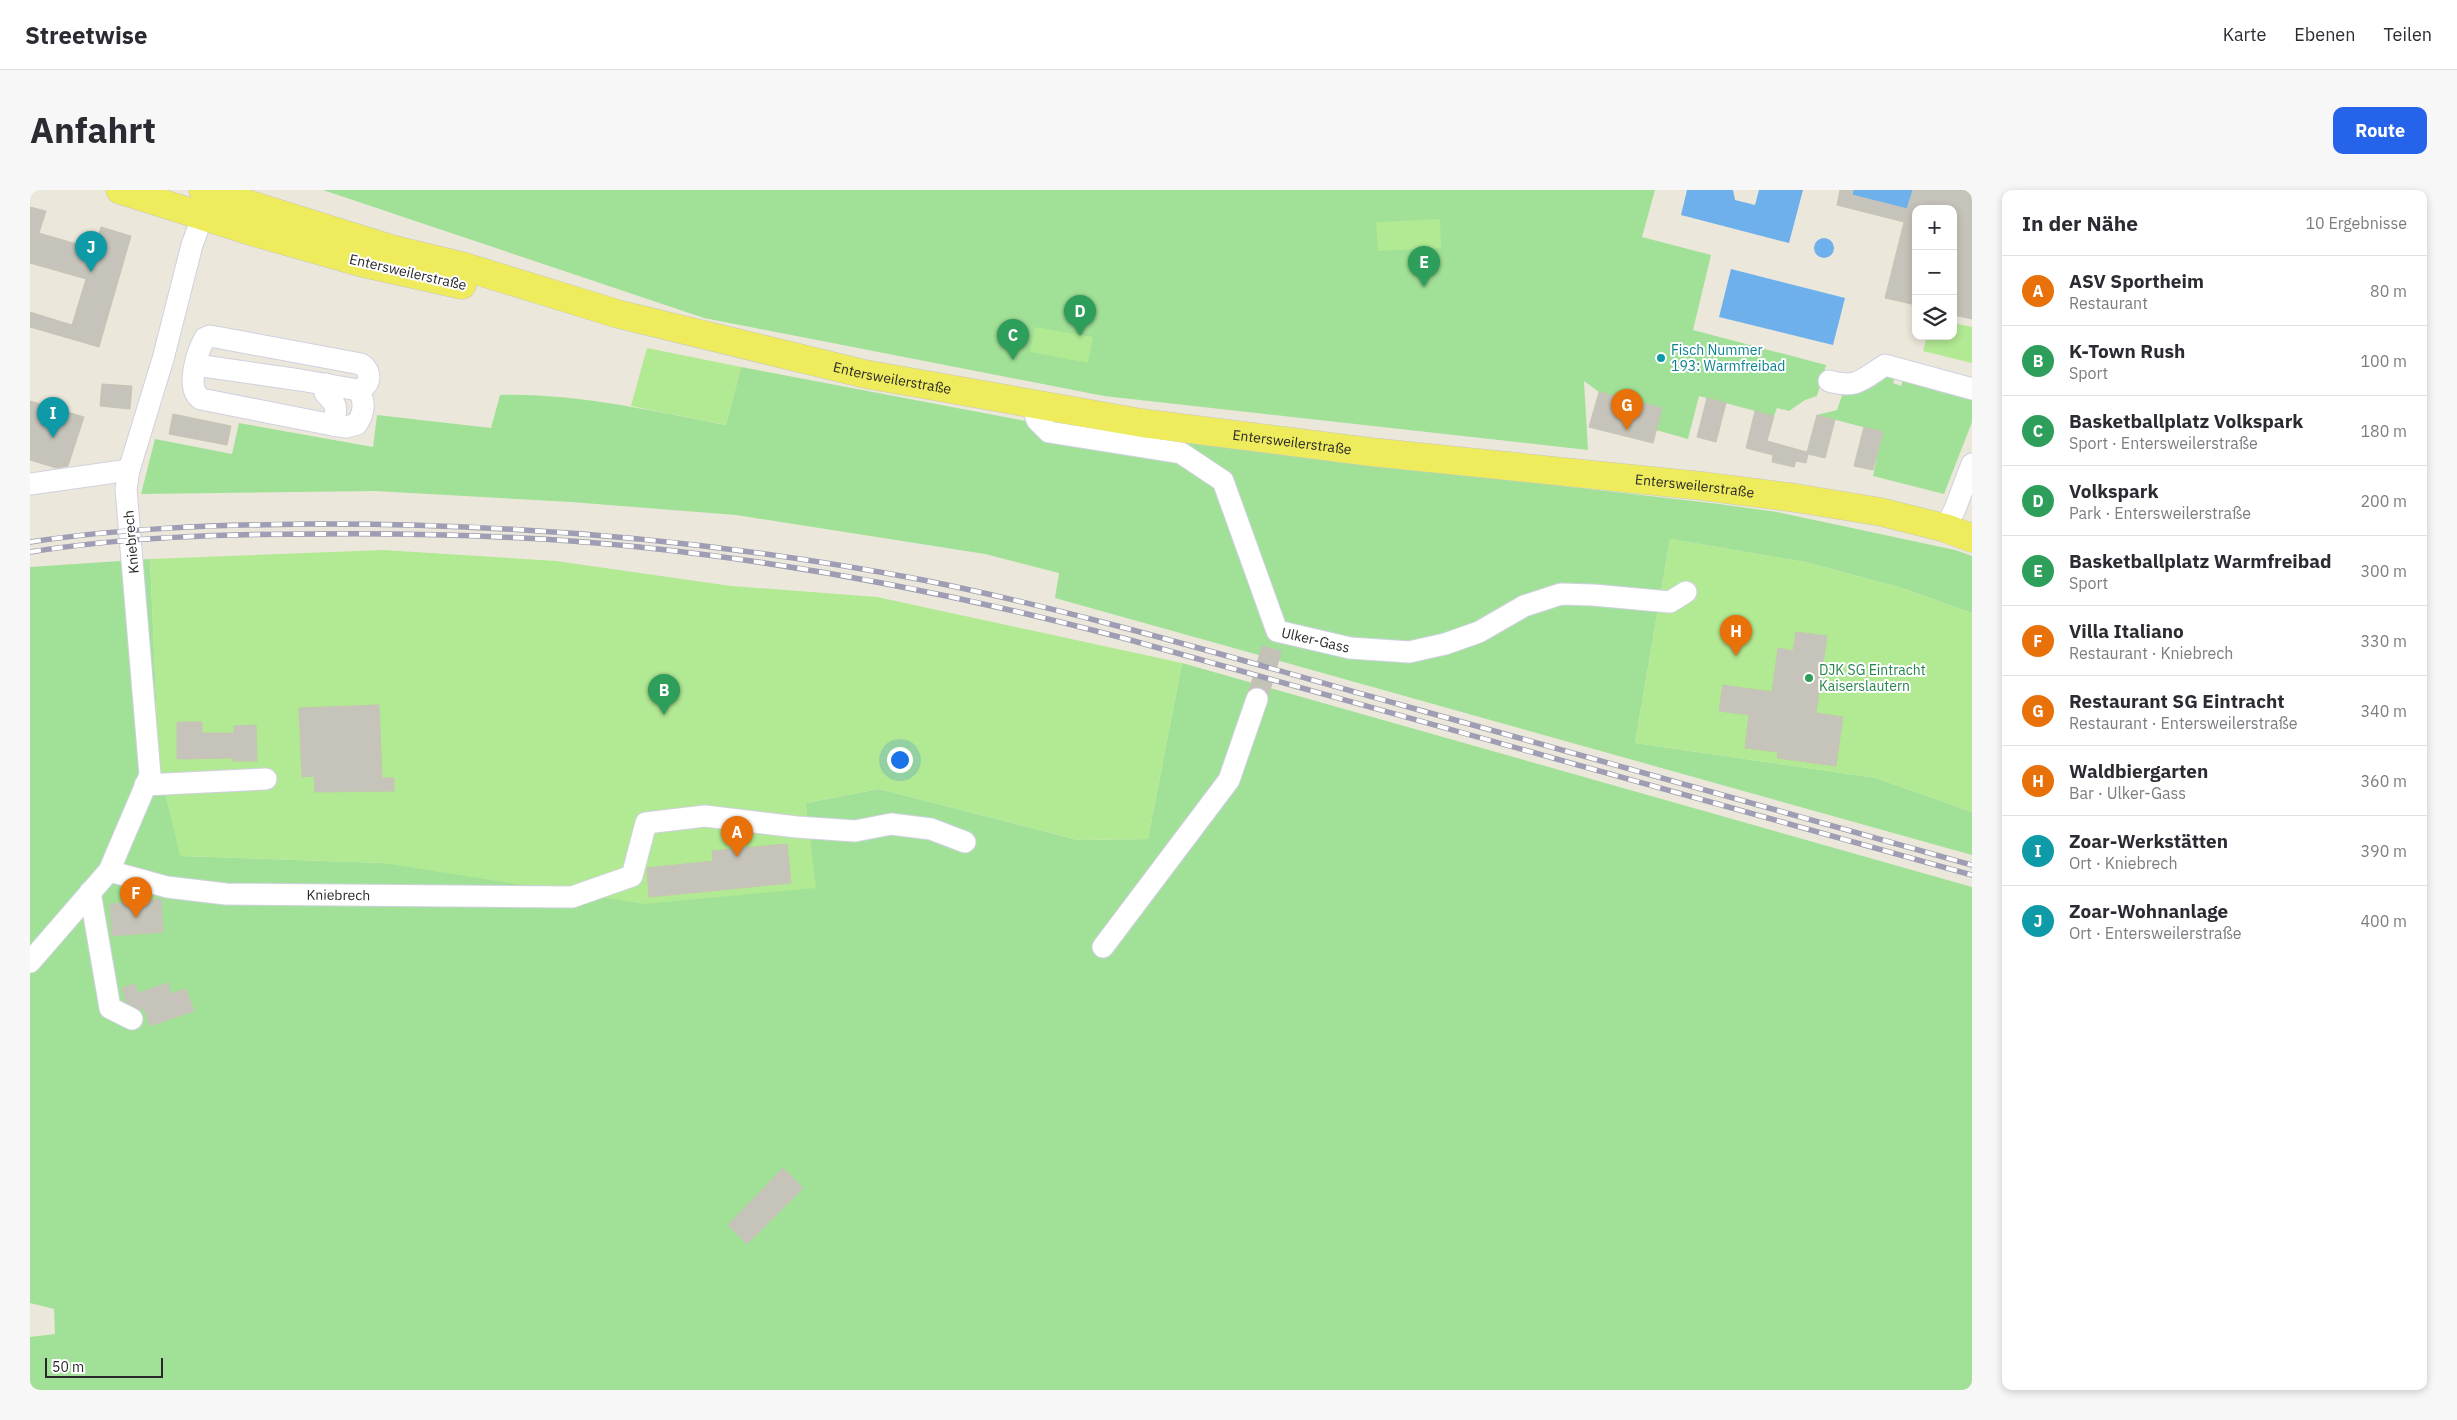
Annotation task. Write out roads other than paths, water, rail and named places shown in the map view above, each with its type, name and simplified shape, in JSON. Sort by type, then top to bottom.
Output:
[{"type":"main road","points":[[120,190],[154,199],[186,202],[208,196]]},
{"type":"main road","name":"Entersweilerstraße","points":[[208,196],[392,249],[462,266],[618,314],[865,374],[1142,423],[1371,452],[1721,488],[1880,512],[1945,528],[1972,538]]},
{"type":"street","name":"Kniebrech","points":[[30,962],[109,870],[150,774],[126,489],[129,470],[163,359],[192,245],[208,196]]},
{"type":"street","points":[[196,365],[358,390],[363,389],[368,382],[369,375],[367,368],[361,364],[210,336],[205,338],[200,346],[196,365],[192,387],[195,395],[201,399],[333,425],[346,427],[357,424],[362,416],[364,405],[358,390]]},
{"type":"street","points":[[256,410],[269,347]]},
{"type":"street","points":[[1828,381],[1846,386],[1854,384],[1885,365],[1972,389]]},
{"type":"street","points":[[326,384],[325,393],[335,402],[336,410],[333,425]]},
{"type":"street","name":"Ulker-Gass","points":[[1032,405],[1036,420],[1050,432],[1181,453],[1223,481],[1277,631],[1350,648],[1409,652],[1445,644],[1479,632],[1524,606],[1561,594],[1670,602],[1686,592]]},
{"type":"street","points":[[1945,528],[1955,509],[1972,464]]},
{"type":"street","points":[[30,484],[129,470]]},
{"type":"street","points":[[1103,947],[1229,780],[1258,699]]},
{"type":"street","points":[[145,785],[266,779]]},
{"type":"street","name":"Kniebrech","points":[[109,870],[167,886],[226,894],[572,897],[632,876],[646,823],[705,816],[797,827],[854,831],[891,824],[931,829],[966,842]]},
{"type":"street","points":[[90,892],[110,1008],[132,1019]]},
{"type":"water","points":[[1687,190],[1733,190],[1735,200],[1755,205],[1759,190],[1803,190],[1789,243],[1681,215]]},
{"type":"water","points":[[1853,190],[1913,190],[1908,209],[1852,195]]},
{"type":"water","points":[[1824,238],[1831,241],[1834,248],[1831,255],[1824,258],[1817,255],[1814,248],[1817,241]]},
{"type":"water","points":[[1731,269],[1845,298],[1833,345],[1719,317]]},
{"type":"tunnel","points":[[1257,699],[1277,631]]},
{"type":"railway","points":[[30,542],[99,533],[204,526],[309,524],[463,527],[617,537],[694,545],[847,566],[923,580],[1045,607],[1226,655],[1972,865]]},
{"type":"railway","points":[[30,552],[101,543],[210,536],[282,534],[438,535],[559,540],[639,547],[761,562],[822,572],[1003,608],[1123,638],[1972,875]]},
{"type":"place","name":"Zoar-Wohnanlage","points":[[91,272]]},
{"type":"place","name":"Basketballplatz Warmfreibad","points":[[1424,287]]},
{"type":"place","name":"Volkspark","points":[[1080,336]]},
{"type":"place","name":"Fisch Nummer 193: Warmfreibad","points":[[1661,358]]},
{"type":"place","name":"Basketballplatz Volkspark","points":[[1013,360]]},
{"type":"place","name":"Restaurant SG Eintracht","points":[[1627,430]]},
{"type":"place","name":"Zoar-Werkstätten","points":[[53,438]]},
{"type":"place","name":"Waldbiergarten","points":[[1736,656]]},
{"type":"place","name":"DJK SG Eintracht Kaiserslautern","points":[[1809,678]]},
{"type":"place","name":"K-Town Rush","points":[[664,715]]},
{"type":"place","name":"ASV Sportheim","points":[[737,857]]},
{"type":"place","name":"Villa Italiano","points":[[136,918]]}]
